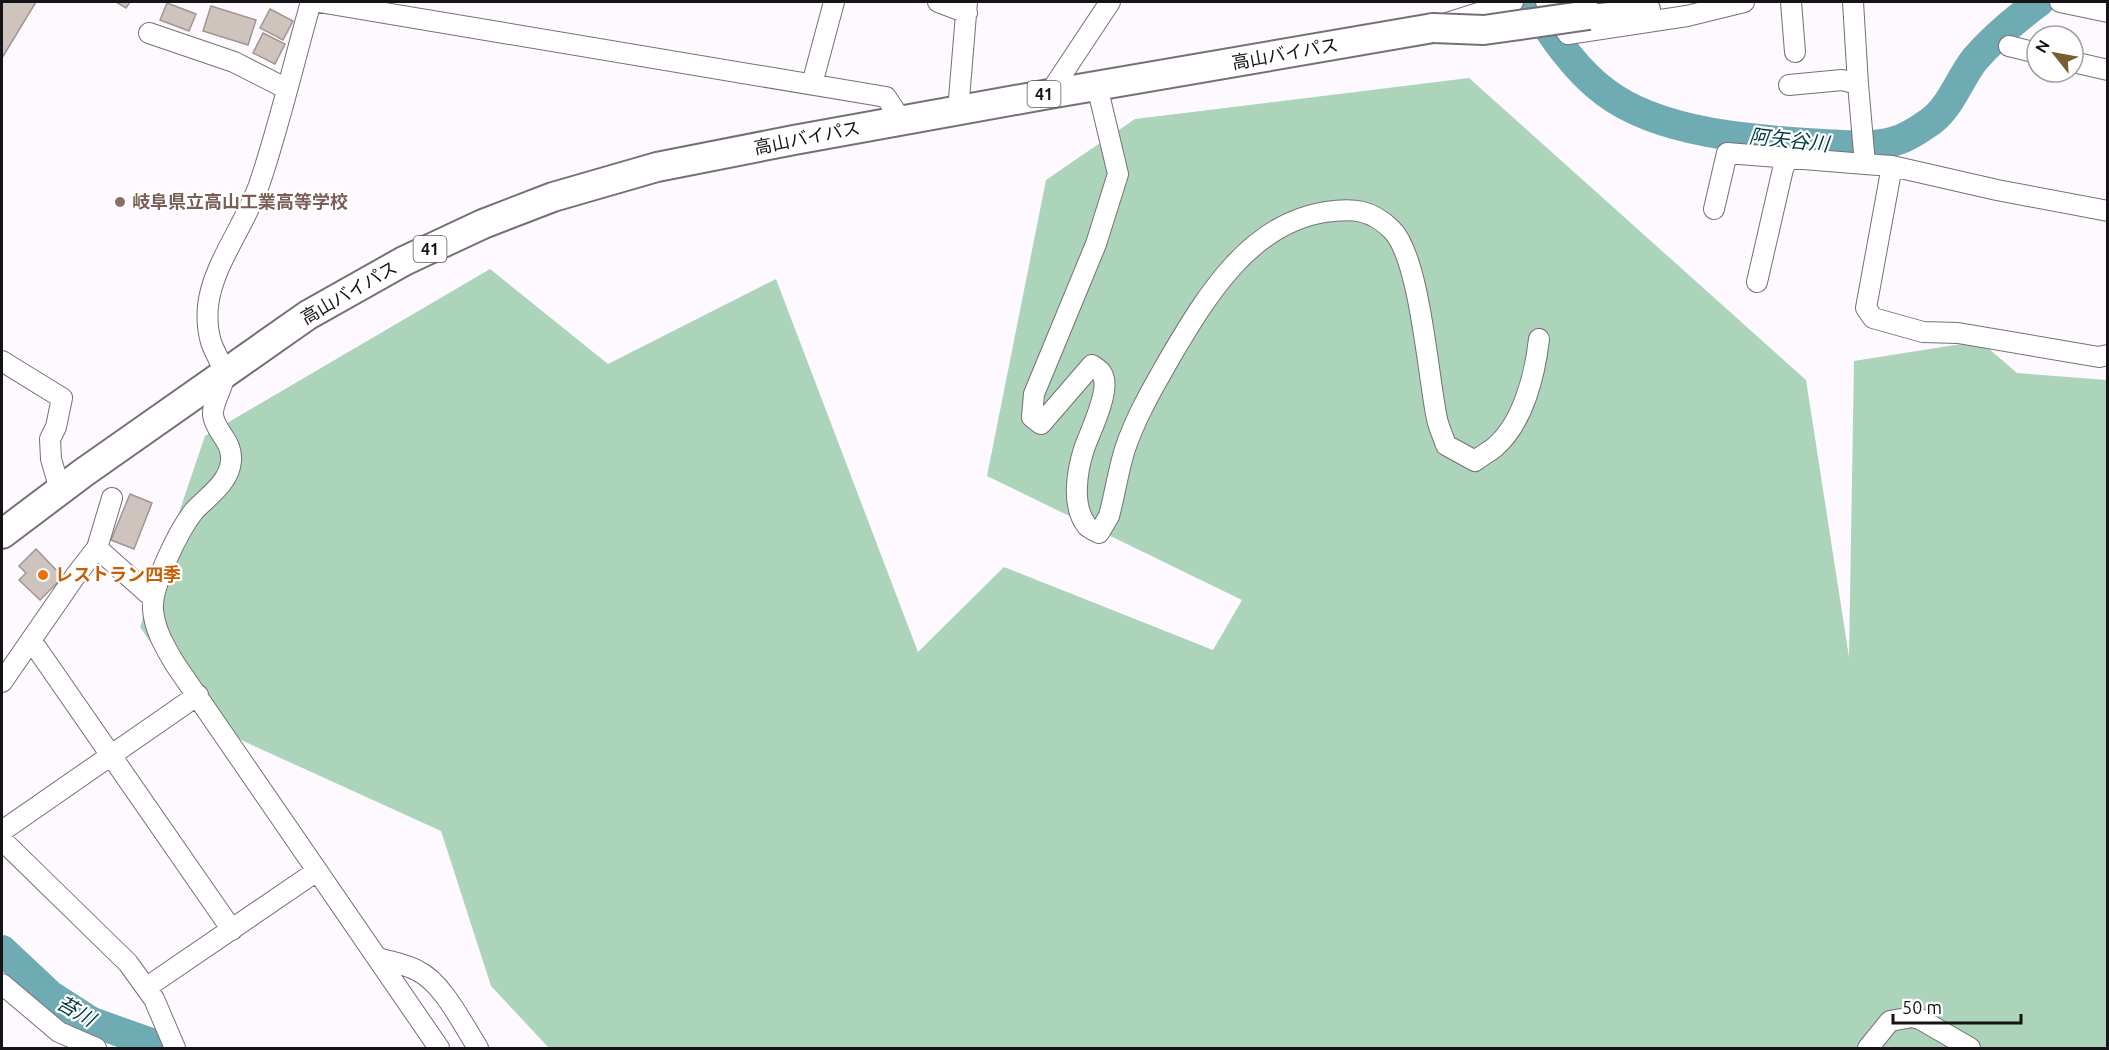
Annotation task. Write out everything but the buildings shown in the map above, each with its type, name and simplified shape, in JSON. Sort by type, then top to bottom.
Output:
[{"type":"highway","name":"41","points":[[1433,28],[1580,8]]},
{"type":"highway","name":"高山バイパス","points":[[2,534],[60,490],[308,315],[360,284],[483,224],[543,201],[657,167],[901,120],[1433,28]]},
{"type":"highway","name":"高山バイパス","points":[[2,551],[92,482],[224,375]]},
{"type":"street","points":[[311,2],[259,185],[244,221],[214,276],[210,293],[208,309],[211,340],[224,375],[213,414],[215,424],[229,443],[231,461],[222,483],[194,512],[175,541],[153,598],[153,611],[158,636],[175,664],[440,1048]]},
{"type":"street","points":[[319,2],[886,97],[901,120]]},
{"type":"street","points":[[812,84],[834,2]]},
{"type":"street","points":[[938,2],[967,7],[958,111]]},
{"type":"street","points":[[1049,94],[1110,2]]},
{"type":"street","points":[[1433,28],[1513,2]]},
{"type":"street","points":[[1546,2],[1568,34],[1687,16],[1744,2]]},
{"type":"street","points":[[1580,8],[1730,2]]},
{"type":"street","points":[[1791,2],[1795,52]]},
{"type":"street","points":[[1853,2],[1864,152]]},
{"type":"street","points":[[2060,2],[2108,12]]},
{"type":"street","points":[[149,33],[234,63],[287,89]]},
{"type":"street","points":[[2009,46],[2025,50]]},
{"type":"street","points":[[2085,65],[2108,70]]},
{"type":"street","points":[[1789,85],[1842,80],[1858,84]]},
{"type":"street","points":[[1097,87],[1118,174],[1096,244],[1034,394],[1032,417],[1041,424],[1092,365],[1102,372],[1105,381],[1101,400],[1083,452],[1077,489],[1079,510],[1088,527],[1099,533],[1105,526],[1125,449],[1145,401],[1201,305],[1231,266],[1251,249],[1279,228],[1307,215],[1344,209],[1361,211],[1375,217],[1393,232],[1407,258],[1418,300],[1437,421],[1446,445],[1475,461],[1503,439],[1524,403],[1536,362],[1539,339]]},
{"type":"street","points":[[1714,209],[1727,153],[1787,159],[1864,152],[1892,166],[1997,190],[2108,211]]},
{"type":"street","points":[[1757,282],[1787,159]]},
{"type":"street","points":[[1892,166],[1866,308],[1873,318],[1923,332],[1958,333],[2099,357],[2108,354]]},
{"type":"street","points":[[2,361],[62,399],[56,427],[50,439],[51,459],[60,490]]},
{"type":"street","points":[[2,682],[97,548],[112,498]]},
{"type":"street","points":[[97,548],[153,598]]},
{"type":"street","points":[[31,640],[232,930]]},
{"type":"street","points":[[2,831],[198,695]]},
{"type":"street","points":[[2,840],[109,944],[147,987],[164,1020],[171,1040]]},
{"type":"street","points":[[147,987],[317,871]]},
{"type":"street","points":[[378,958],[417,970],[428,976],[438,986],[478,1048]]},
{"type":"street","points":[[2,984],[59,1032],[96,1048]]},
{"type":"street","points":[[1868,1048],[1890,1021],[1912,1017],[1920,1019],[1970,1048]]},
{"type":"green space","points":[[1469,78],[1806,380],[1849,657],[1854,361],[1980,341],[2017,373],[2107,380],[2107,1048],[549,1048],[491,986],[441,831],[208,725],[140,627],[205,436],[490,269],[608,364],[776,279],[918,652],[1004,567],[1213,650],[1242,600],[987,476],[1046,180],[1135,119]]},
{"type":"waterway","name":"阿矢谷川","points":[[1530,2],[1564,50],[1593,83],[1627,106],[1680,126],[1709,132],[1739,137],[1859,146],[1899,140],[1935,118],[1948,103],[1975,59],[1990,43],[2039,2]]},
{"type":"waterway","name":"苔川","points":[[2,950],[50,995],[92,1022],[165,1048]]},
{"type":"place","name":"岐阜県立高山工業高等学校","points":[[120,202]]},
{"type":"place","name":"レストラン四季","points":[[43,575]]}]
